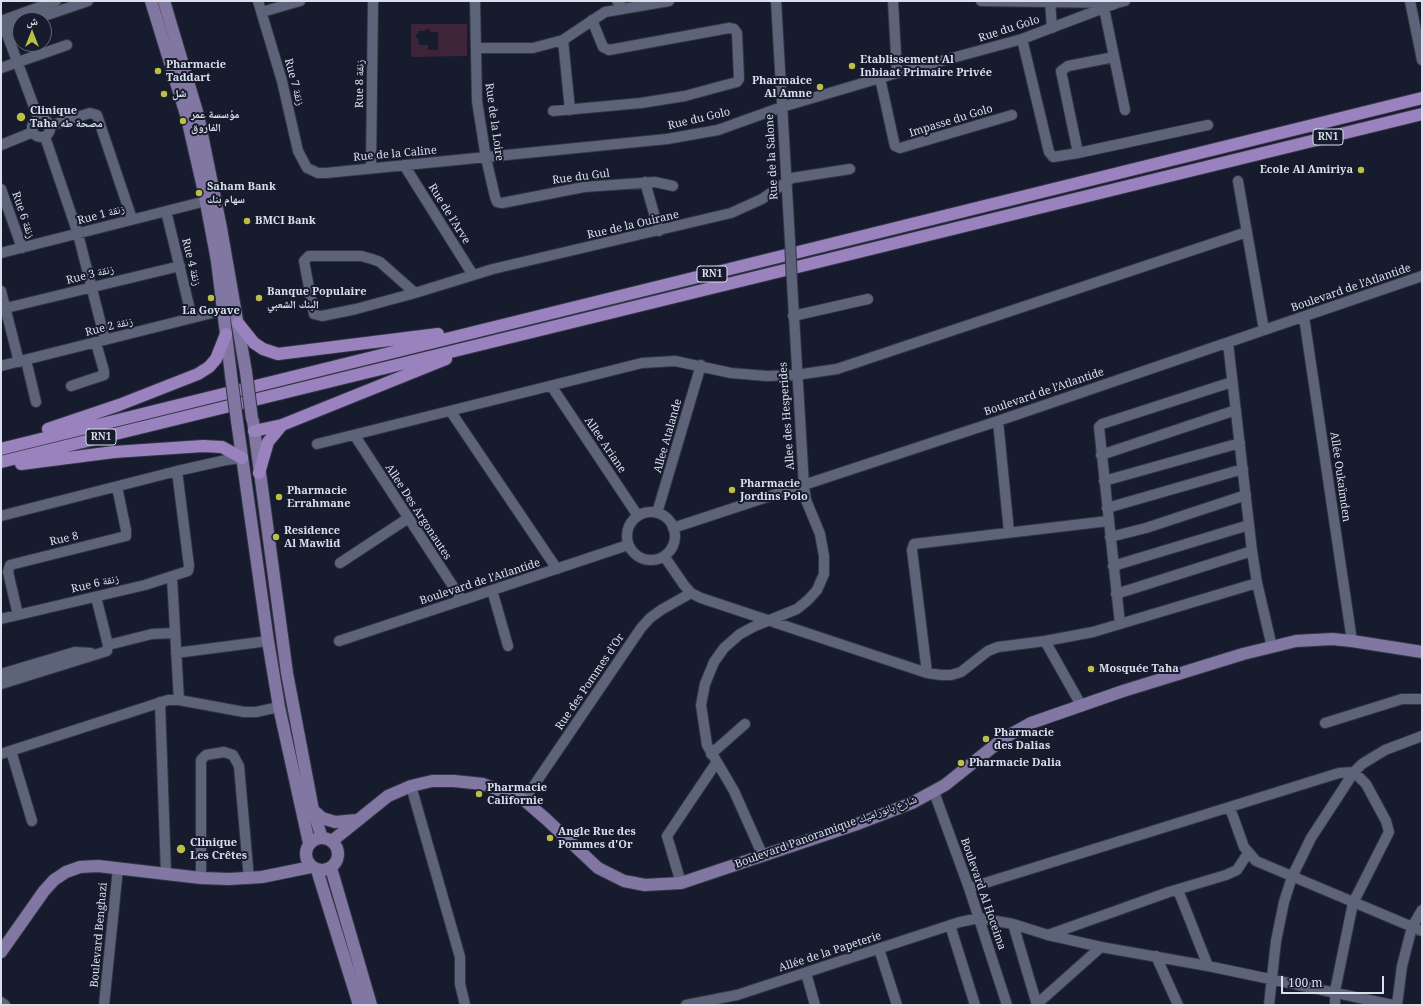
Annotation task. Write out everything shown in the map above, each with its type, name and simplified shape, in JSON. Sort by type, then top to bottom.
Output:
[{"type":"highway","name":"RN1","points":[[1,448],[1422,98]]},
{"type":"highway","name":"RN1","points":[[1,462],[1422,114]]},
{"type":"highway","points":[[238,323],[254,343],[263,349],[278,354],[499,326]]},
{"type":"highway","points":[[1,445],[17,438],[119,405],[198,374],[209,367],[216,359],[226,334]]},
{"type":"highway","points":[[253,425],[282,425],[479,345]]},
{"type":"highway","points":[[259,473],[268,442],[282,425]]},
{"type":"highway","points":[[1,466],[114,452],[203,446],[222,447],[242,458]]},
{"type":"main road","points":[[151,1],[187,118],[206,201],[224,310],[242,458],[268,641],[279,706],[308,849],[307,861],[314,868],[323,871],[331,868],[338,860],[313,810],[287,673],[246,372],[220,220],[198,115],[164,1]]},
{"type":"main road","name":"Boulevard Panoramique شارع بانوراميك","points":[[330,842],[348,838],[360,820],[388,796],[411,786],[439,781],[483,784],[524,800],[598,868],[624,881],[645,885],[681,883],[896,810],[934,792],[958,776],[1004,738],[1031,723],[1081,705],[1272,647],[1302,640],[1332,639],[1352,641],[1422,652]]},
{"type":"main road","points":[[313,810],[322,818],[335,822],[341,823],[360,820]]},
{"type":"main road","points":[[274,874],[308,849],[316,839],[330,842]]},
{"type":"main road","points":[[1,952],[44,890],[54,880],[66,872],[80,867],[98,866],[201,878],[249,879],[314,868]]},
{"type":"main road","points":[[314,868],[359,1005]]},
{"type":"main road","points":[[331,868],[371,1005]]},
{"type":"street","points":[[2,27],[56,1]]},
{"type":"street","points":[[52,13],[88,1]]},
{"type":"street","name":"Rue 7 زنقة","points":[[258,1],[282,81],[298,151],[307,168]]},
{"type":"street","points":[[262,12],[300,1]]},
{"type":"street","name":"Rue 8 زنقة","points":[[371,168],[373,1]]},
{"type":"street","name":"Rue de la Loire","points":[[475,1],[477,101],[494,197]]},
{"type":"street","points":[[476,48],[528,49],[563,40],[619,4],[669,1]]},
{"type":"street","name":"Rue de la Salone","points":[[776,1],[792,282]]},
{"type":"street","points":[[893,1],[897,73]]},
{"type":"street","points":[[981,1],[1121,2]]},
{"type":"street","points":[[1410,1],[1417,17],[1422,36]]},
{"type":"street","points":[[1050,2],[1052,28]]},
{"type":"street","name":"Rue du Golo","points":[[486,158],[667,140],[718,130],[782,108],[880,78],[1022,39],[1121,2]]},
{"type":"street","points":[[1104,8],[1125,110]]},
{"type":"street","points":[[1417,17],[1422,60]]},
{"type":"street","points":[[553,111],[641,103],[685,96],[730,84],[739,79],[737,33],[734,29],[729,28],[609,50],[603,47],[592,20]]},
{"type":"street","points":[[2,27],[12,25]]},
{"type":"street","points":[[2,27],[39,120]]},
{"type":"street","points":[[1022,39],[1050,152],[1056,157],[1208,126]]},
{"type":"street","points":[[563,40],[570,110]]},
{"type":"street","points":[[1,68],[67,45]]},
{"type":"street","points":[[1078,153],[1061,71],[1068,66],[1114,57]]},
{"type":"street","name":"Impasse du Golo","points":[[880,78],[894,142],[897,148],[904,148],[1012,115]]},
{"type":"street","points":[[50,126],[88,114],[93,113],[96,115],[132,219]]},
{"type":"street","points":[[39,120],[45,121],[50,126],[49,132],[45,136],[38,137],[33,132],[33,125],[39,120]]},
{"type":"street","points":[[1,145],[33,132]]},
{"type":"street","points":[[45,136],[78,234],[93,287],[101,341],[104,376],[71,386]]},
{"type":"street","name":"Rue de la Caline","points":[[307,168],[318,173],[326,173],[486,158]]},
{"type":"street","name":"Rue de l'Arve","points":[[404,165],[473,275]]},
{"type":"street","name":"Rue de la Ouirane","points":[[415,293],[380,262],[372,258],[361,256],[309,256],[304,261],[314,314],[318,316],[356,309],[415,293],[473,275],[731,213],[762,199],[786,181],[798,176],[850,169]]},
{"type":"street","points":[[1238,181],[1264,330]]},
{"type":"street","points":[[645,182],[659,231]]},
{"type":"street","name":"Rue du Gul","points":[[494,197],[497,202],[502,203],[570,189],[645,182],[663,183],[673,186]]},
{"type":"street","name":"Rue 6 زنقة","points":[[1,189],[22,248]]},
{"type":"street","name":"Rue 1 زنقة","points":[[1,253],[206,201]]},
{"type":"street","name":"Rue 4 زنقة","points":[[166,211],[192,318]]},
{"type":"street","points":[[317,444],[552,387],[642,363],[675,361],[748,375],[796,375],[851,366],[1247,232]]},
{"type":"street","name":"Rue 3 زنقة","points":[[6,308],[180,266]]},
{"type":"street","name":"Boulevard de l'Atlantide","points":[[673,528],[998,421],[1422,276]]},
{"type":"street","name":"Allee des Hesperides","points":[[763,856],[734,790],[711,754],[703,726],[701,705],[705,684],[714,662],[724,648],[740,634],[797,609],[817,590],[824,574],[824,556],[820,534],[806,500],[804,486],[796,375],[792,282]]},
{"type":"street","points":[[1,291],[36,402]]},
{"type":"street","points":[[793,316],[868,299]]},
{"type":"street","name":"Rue 2 زنقة","points":[[1,366],[224,310]]},
{"type":"street","name":"Allée Oukaïmden","points":[[1304,317],[1352,641]]},
{"type":"street","points":[[1228,343],[1252,552],[1257,583],[1272,647]]},
{"type":"street","name":"Allee Atalande","points":[[658,513],[701,365]]},
{"type":"street","points":[[1120,624],[1098,429],[1102,424],[1232,382]]},
{"type":"street","name":"Allee Ariane","points":[[552,387],[638,516]]},
{"type":"street","points":[[1101,455],[1236,410]]},
{"type":"street","points":[[450,412],[557,569]]},
{"type":"street","points":[[998,421],[1009,532]]},
{"type":"street","name":"Allee Des Argonautes","points":[[355,436],[462,600]]},
{"type":"street","points":[[1104,481],[1240,443]]},
{"type":"street","points":[[1,516],[177,471],[242,458]]},
{"type":"street","points":[[1107,508],[1243,469]]},
{"type":"street","name":"Rue 6 زنقة","points":[[1,619],[185,574],[189,566],[177,471]]},
{"type":"street","name":"Rue 8","points":[[18,615],[8,572],[10,565],[126,536],[117,487]]},
{"type":"street","points":[[1110,536],[1169,521],[1246,495]]},
{"type":"street","points":[[646,513],[658,513],[666,518],[673,528],[674,543],[664,556],[653,560],[644,559],[635,555],[628,545],[628,530],[631,522],[638,516],[646,513]]},
{"type":"street","points":[[340,563],[408,519]]},
{"type":"street","points":[[927,673],[912,550],[914,544],[1108,521]]},
{"type":"street","points":[[1113,566],[1249,525]]},
{"type":"street","name":"Boulevard de l'Atlantide","points":[[339,640],[628,545]]},
{"type":"street","points":[[1116,594],[1252,552]]},
{"type":"street","points":[[664,556],[691,593],[702,598],[927,673],[951,675],[961,672],[980,657],[998,647],[1045,641],[1093,632],[1257,583]]},
{"type":"street","points":[[172,578],[179,700]]},
{"type":"street","points":[[492,590],[508,646]]},
{"type":"street","name":"Rue des Pommes d'Or","points":[[524,800],[641,628],[650,618],[661,610],[691,593]]},
{"type":"street","points":[[1,684],[106,650],[108,645],[96,596]]},
{"type":"street","points":[[108,645],[152,634],[175,633]]},
{"type":"street","points":[[176,653],[268,641]]},
{"type":"street","points":[[1045,641],[1081,705]]},
{"type":"street","points":[[1,674],[75,652],[94,654]]},
{"type":"street","points":[[1325,723],[1402,699],[1422,699]]},
{"type":"street","points":[[32,821],[6,753],[160,702],[179,700],[244,712],[256,712],[279,706]]},
{"type":"street","points":[[160,702],[166,874]]},
{"type":"street","points":[[711,754],[745,724]]},
{"type":"street","points":[[1269,1005],[1270,980],[1282,910],[1292,877],[1311,838],[1354,772],[1362,764],[1385,750],[1422,736]]},
{"type":"street","points":[[201,878],[201,760],[206,754],[224,752],[233,755],[239,766],[249,879]]},
{"type":"street","points":[[681,883],[667,836],[716,763]]},
{"type":"street","points":[[969,888],[1339,773],[1354,772],[1366,784],[1386,821],[1390,832],[1352,903],[1335,991],[1335,1005]]},
{"type":"street","points":[[411,786],[460,957],[460,984],[465,1005]]},
{"type":"street","name":"Boulevard Al Hoceima","points":[[934,792],[969,888],[1007,1005]]},
{"type":"street","points":[[1230,808],[1248,853],[1256,861],[1352,903],[1422,931]]},
{"type":"street","points":[[1048,935],[1237,870],[1248,853]]},
{"type":"street","name":"Boulevard Benghazi","points":[[104,1005],[118,868]]},
{"type":"street","points":[[1176,891],[1180,895],[1208,966]]},
{"type":"street","points":[[1397,1005],[1402,966],[1412,927],[1422,910]]},
{"type":"street","points":[[979,918],[1013,924],[1048,935],[1101,947],[1156,956],[1270,980],[1335,991],[1393,1005]]},
{"type":"street","name":"Allée de la Papeterie","points":[[686,1005],[737,995],[950,925],[979,918]]},
{"type":"street","points":[[1013,924],[1037,1004],[1101,947]]},
{"type":"street","points":[[950,925],[975,1005]]},
{"type":"street","points":[[880,949],[897,1005]]},
{"type":"street","points":[[1156,956],[1178,1005]]},
{"type":"street","points":[[806,973],[815,1005]]},
{"type":"street","points":[[1,1002],[4,1005]]},
{"type":"shaded area","points":[[411,24],[467,24],[467,56],[411,57]],"holes":[[[430,29],[430,32],[438,32],[438,50],[428,50],[428,45],[419,45],[418,38],[416,38],[418,31]]]},
{"type":"place","name":"Etablissement Al Inbiaat Primaire Privée","points":[[852,66]]},
{"type":"place","name":"Pharmacie Taddart","points":[[158,71]]},
{"type":"place","name":"Pharmaice Al Amne","points":[[820,87]]},
{"type":"place","name":"شل","points":[[164,94]]},
{"type":"place","name":"Clinique Taha مصحة طه","points":[[21,117]]},
{"type":"place","name":"مؤسسة عمر الفاروق","points":[[183,121]]},
{"type":"place","name":"Ecole Al Amiriya","points":[[1361,170]]},
{"type":"place","name":"Saham Bank سهام بنك","points":[[199,193]]},
{"type":"place","name":"BMCI Bank","points":[[247,221]]},
{"type":"place","name":"La Goyave","points":[[211,298]]},
{"type":"place","name":"Banque Populaire البنك الشعبي","points":[[259,298]]},
{"type":"place","name":"Pharmacie Jordins Polo","points":[[732,490]]},
{"type":"place","name":"Pharmacie Errahmane","points":[[279,497]]},
{"type":"place","name":"Residence Al Mawlid","points":[[276,537]]},
{"type":"place","name":"Mosquée Taha","points":[[1091,669]]},
{"type":"place","name":"Pharmacie des Dalias","points":[[986,739]]},
{"type":"place","name":"Pharmacie Dalia","points":[[961,763]]},
{"type":"place","name":"Pharmacie Californie","points":[[479,794]]},
{"type":"place","name":"Angle Rue des Pommes d'Or","points":[[550,838]]},
{"type":"place","name":"Clinique Les Crêtes","points":[[181,849]]}]
